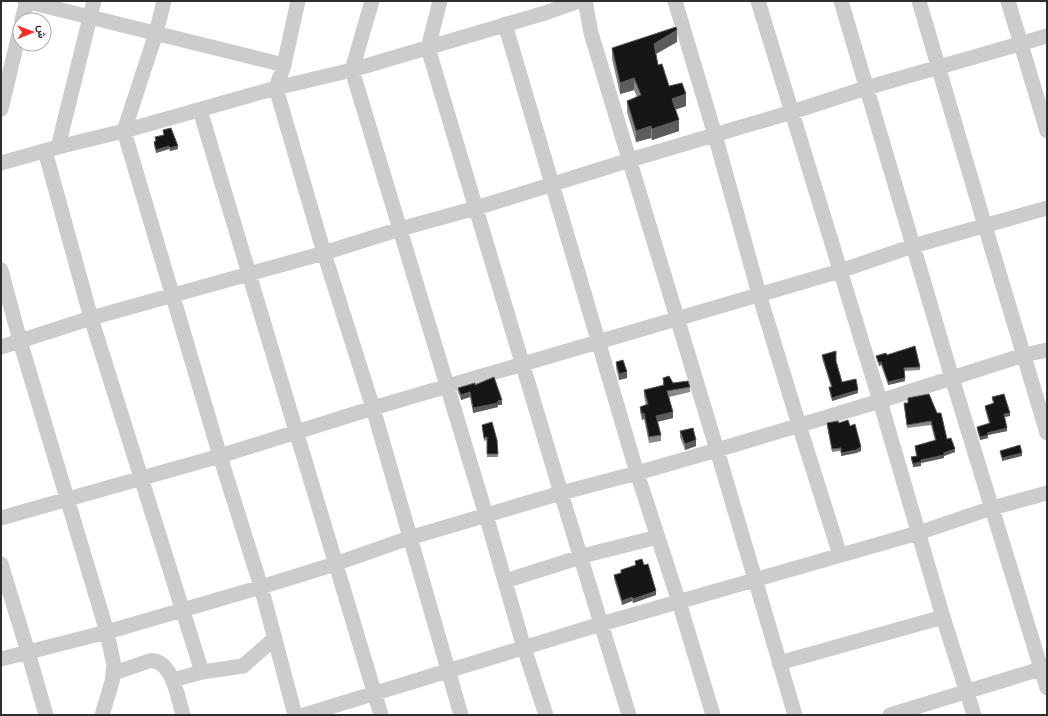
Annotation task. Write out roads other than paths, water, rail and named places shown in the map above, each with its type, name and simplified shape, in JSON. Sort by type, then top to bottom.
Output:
[{"type":"street","points":[[24,12],[26,1],[284,65]]},
{"type":"street","points":[[94,1],[52,149],[91,318],[202,672]]},
{"type":"street","points":[[164,1],[156,33],[124,131],[275,638],[295,715]]},
{"type":"street","points":[[298,1],[284,65],[276,88],[324,253],[373,408],[447,671],[461,715]]},
{"type":"street","points":[[372,1],[352,70],[486,515],[524,648],[546,715]]},
{"type":"street","points":[[440,1],[428,48],[580,557],[629,715]]},
{"type":"street","points":[[1,163],[124,131],[276,88],[352,70],[545,13],[579,1]]},
{"type":"street","points":[[585,1],[591,33],[678,319],[795,715]]},
{"type":"street","points":[[675,1],[715,135],[759,294],[840,555]]},
{"type":"street","points":[[758,1],[880,401],[943,617],[974,715]]},
{"type":"street","points":[[841,1],[952,378],[1044,668],[1047,688]]},
{"type":"street","points":[[919,1],[1047,433]]},
{"type":"street","points":[[1008,1],[1047,131]]},
{"type":"street","points":[[505,24],[637,473],[679,602],[713,715]]},
{"type":"street","points":[[1,347],[91,318],[324,253],[400,229],[553,185],[866,88],[1047,36]]},
{"type":"street","points":[[1,109],[15,52]]},
{"type":"street","points":[[200,110],[381,715]]},
{"type":"street","points":[[1,518],[220,456],[373,408],[840,271],[914,246],[1047,208]]},
{"type":"street","points":[[1,270],[20,341],[107,632],[114,673],[102,715]]},
{"type":"street","points":[[1,660],[183,610],[335,564],[409,538],[561,493],[717,450],[880,401],[1024,355],[1047,350]]},
{"type":"street","points":[[304,715],[601,624],[755,581],[918,533],[992,508],[1047,493]]},
{"type":"street","points":[[505,581],[580,557],[658,537]]},
{"type":"street","points":[[1,564],[46,715]]},
{"type":"street","points":[[779,663],[943,617]]},
{"type":"street","points":[[172,680],[202,672],[232,669],[243,666],[275,638]]},
{"type":"street","points":[[114,673],[149,661],[155,661],[167,668],[183,715]]},
{"type":"street","points":[[890,715],[1044,668]]}]
